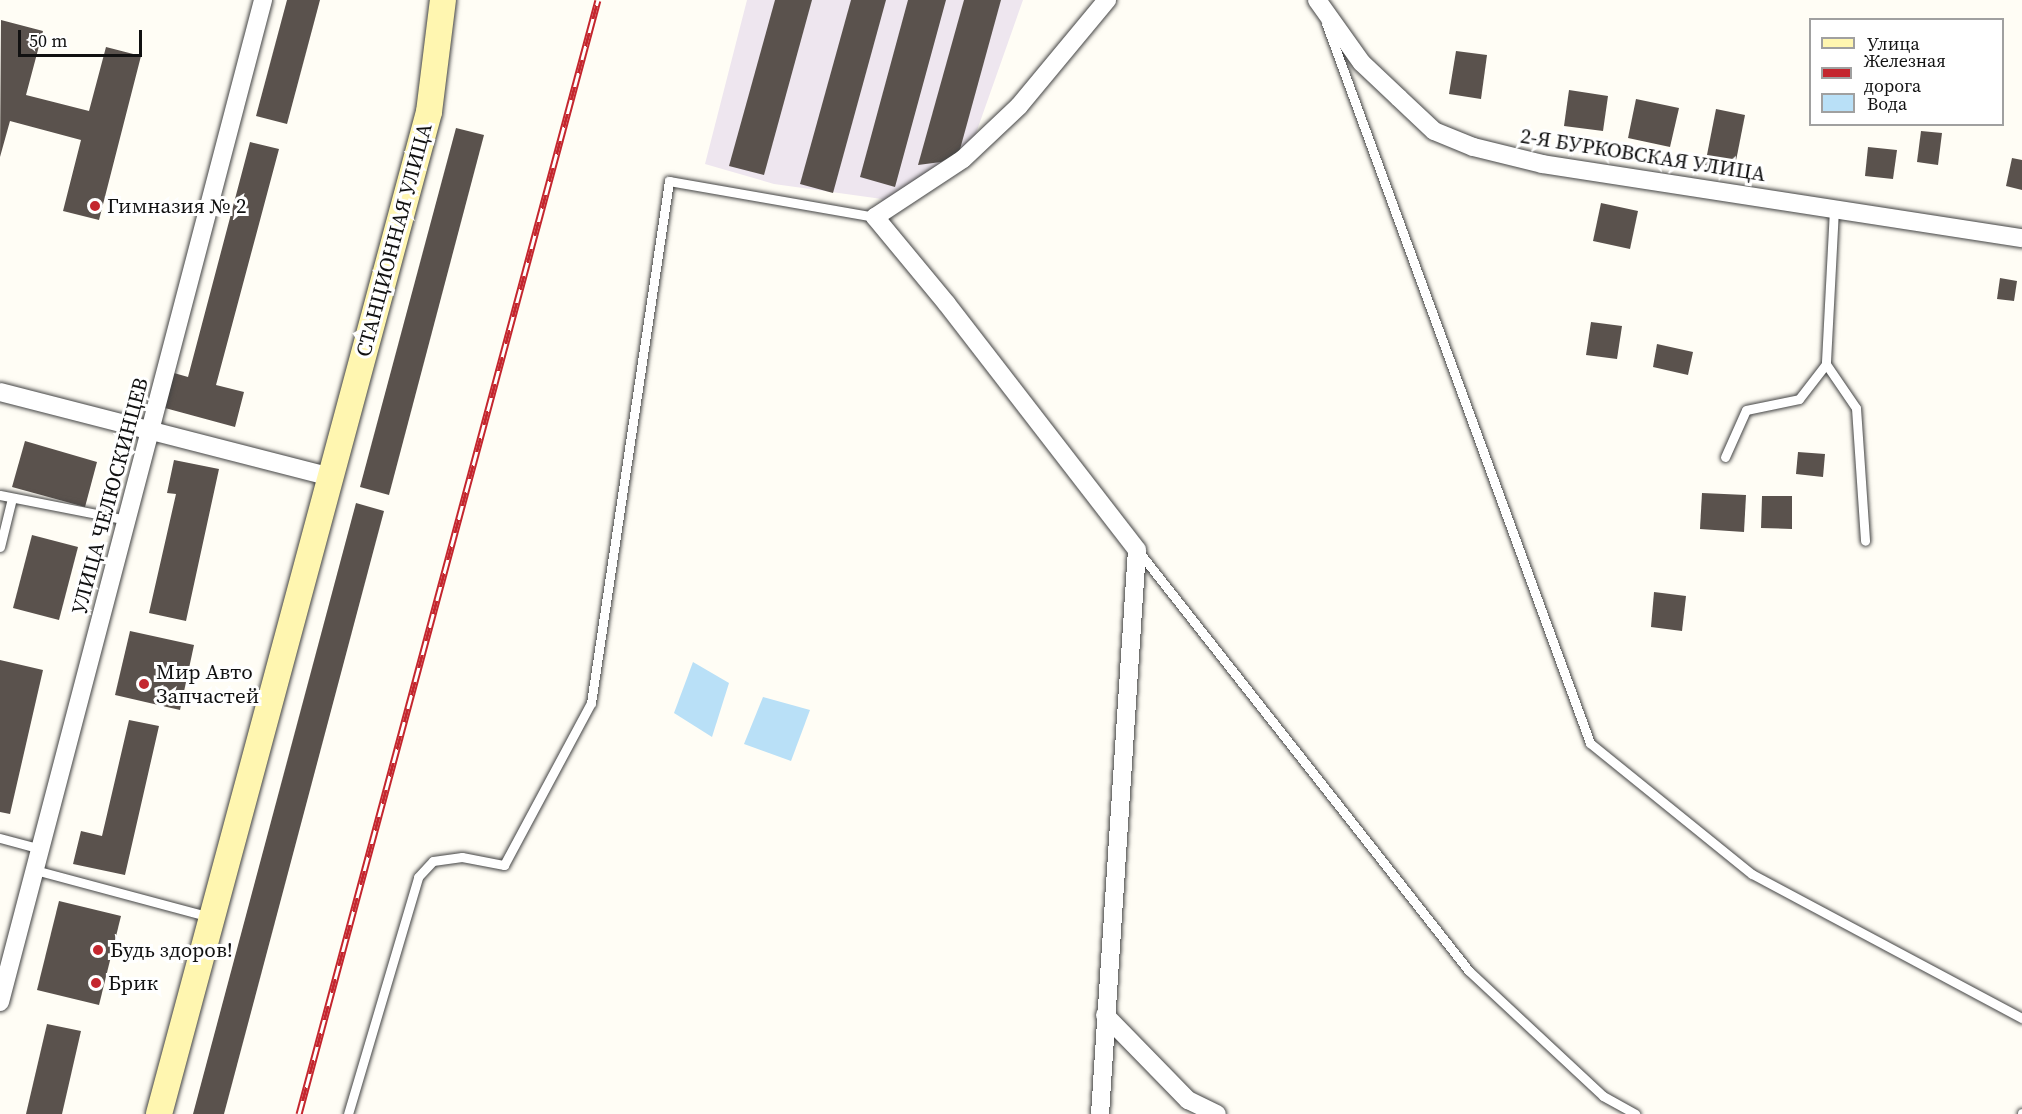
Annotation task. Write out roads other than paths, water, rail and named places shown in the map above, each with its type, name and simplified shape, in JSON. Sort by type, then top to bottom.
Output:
[{"type":"main road","name":"СТАНЦИОННАЯ УЛИЦА","points":[[159,1114],[428,114],[443,0]]},
{"type":"street","name":"УЛИЦА ЧЕЛЮСКИНЦЕВ","points":[[0,1002],[262,0]]},
{"type":"street","points":[[1100,1114],[1137,550],[947,304],[875,217],[963,159],[1019,106],[1107,0]]},
{"type":"street","name":"2-Я БУРКОВСКАЯ УЛИЦА","points":[[1319,5],[1362,63],[1434,131],[1473,147],[1542,164],[2022,238]]},
{"type":"street","points":[[0,393],[151,429],[330,477]]},
{"type":"street","points":[[1105,1015],[1188,1100],[1217,1114]]},
{"type":"lane","points":[[1319,5],[1590,743],[1752,874],[2022,1018]]},
{"type":"lane","points":[[348,1114],[418,877],[433,861],[462,857],[504,865],[591,703],[669,181],[875,217]]},
{"type":"lane","points":[[1725,457],[1746,410],[1798,399],[1826,364],[1834,209]]},
{"type":"lane","points":[[1826,364],[1856,408],[1865,541]]},
{"type":"lane","points":[[0,495],[127,520]]},
{"type":"lane","points":[[0,547],[12,498]]},
{"type":"lane","points":[[1137,550],[1469,970],[1603,1096],[1635,1114]]},
{"type":"lane","points":[[0,838],[41,849]]},
{"type":"lane","points":[[35,870],[212,918]]},
{"type":"water","points":[[693,662],[729,683],[712,737],[674,713]]},
{"type":"water","points":[[763,697],[810,710],[791,761],[744,744]]},
{"type":"railway","points":[[299,1114],[598,0]]},
{"type":"place","name":"Гимназия № 2","points":[[95,206]]},
{"type":"place","name":"Мир Авто Запчастей","points":[[144,684]]},
{"type":"place","name":"Будь здоров!","points":[[98,950]]},
{"type":"place","name":"Брик","points":[[96,983]]}]
